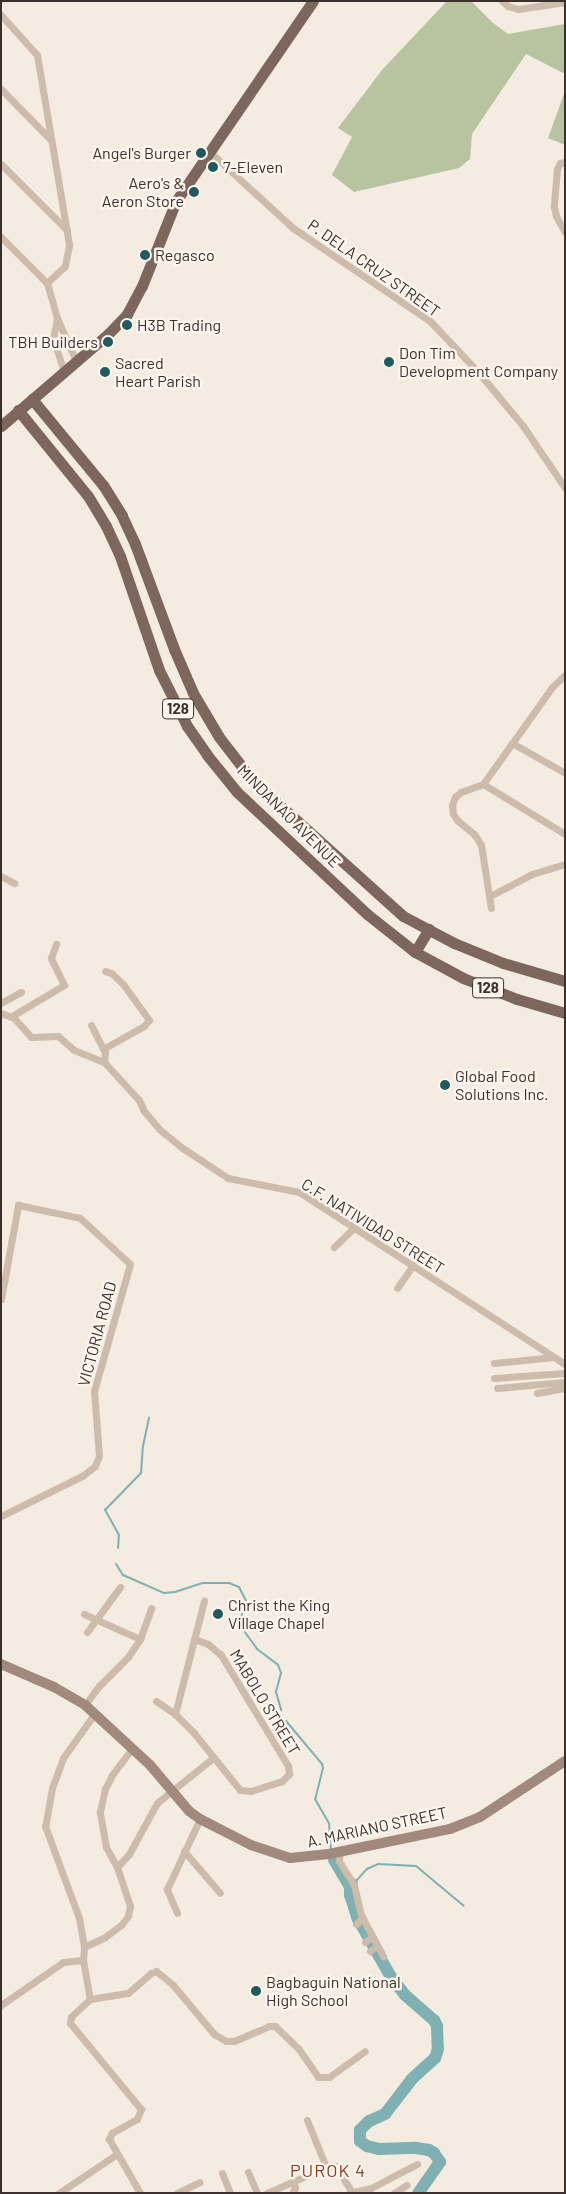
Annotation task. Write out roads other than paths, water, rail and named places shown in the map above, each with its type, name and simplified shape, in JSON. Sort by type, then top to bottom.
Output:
[{"type":"main road","points":[[1,426],[108,334],[127,314],[142,286],[169,213],[313,1]]},
{"type":"main road","name":"MINDANAO AVENUE","points":[[32,399],[103,485],[122,516],[135,544],[193,693],[219,737],[240,766],[270,798],[391,908],[429,929],[503,963],[565,981]]},
{"type":"main road","points":[[26,420],[40,408]]},
{"type":"main road","name":"MINDANAO AVENUE","points":[[18,410],[88,496],[106,526],[120,556],[159,670],[187,726],[207,755],[254,810],[378,924],[415,952],[431,962],[471,981],[517,999],[565,1013]]},
{"type":"main road","points":[[143,624],[162,617]]},
{"type":"main road","points":[[415,952],[429,929]]},
{"type":"street","points":[[502,1],[508,6],[518,8],[565,2]]},
{"type":"street","points":[[1,15],[37,55],[67,230],[68,259],[60,272],[46,283]]},
{"type":"street","points":[[1,89],[50,139]]},
{"type":"street","name":"P. DELA CRUZ STREET","points":[[210,152],[294,228],[430,321],[479,373],[511,412],[565,488]]},
{"type":"street","points":[[562,162],[557,169],[554,207],[556,216],[565,232]]},
{"type":"street","points":[[1,164],[67,230]]},
{"type":"street","points":[[1,237],[46,283],[57,318],[76,361]]},
{"type":"street","points":[[57,318],[53,338],[64,371]]},
{"type":"street","points":[[491,908],[478,838],[458,821],[453,814],[452,804],[461,792],[483,784],[558,679],[565,675]]},
{"type":"street","points":[[512,744],[565,773]]},
{"type":"street","points":[[483,784],[564,831]]},
{"type":"street","points":[[490,896],[532,874],[565,864]]},
{"type":"street","points":[[1,876],[14,883]]},
{"type":"street","points":[[1,1013],[12,1016],[64,985],[51,958],[56,944]]},
{"type":"street","points":[[103,1049],[144,1026],[148,1020],[123,984],[111,973],[105,971]]},
{"type":"street","points":[[1,1003],[21,992]]},
{"type":"street","name":"C.F. NATIVIDAD STREET","points":[[12,1016],[30,1037],[58,1036],[74,1050],[104,1062],[139,1100],[144,1111],[159,1129],[228,1178],[299,1192],[565,1364]]},
{"type":"street","points":[[91,1025],[103,1049],[104,1062]]},
{"type":"street","name":"VICTORIA ROAD","points":[[1,1299],[18,1205],[80,1218],[130,1264],[94,1391],[99,1456],[95,1466],[82,1476],[1,1516]]},
{"type":"street","points":[[334,1247],[354,1228]]},
{"type":"street","points":[[397,1288],[413,1266]]},
{"type":"street","points":[[494,1363],[554,1357]]},
{"type":"street","points":[[494,1378],[565,1373]]},
{"type":"street","points":[[497,1388],[565,1382]]},
{"type":"street","points":[[537,1393],[565,1388]]},
{"type":"street","points":[[87,1632],[120,1587]]},
{"type":"street","points":[[174,1714],[204,1601]]},
{"type":"street","points":[[85,1705],[98,1686],[128,1657],[140,1640],[151,1608]]},
{"type":"street","points":[[84,1614],[140,1640]]},
{"type":"street","name":"MABOLO STREET","points":[[194,1639],[208,1644],[221,1655],[288,1766],[289,1774],[282,1781],[251,1792],[243,1792],[214,1757]]},
{"type":"street","name":"A. MARIANO STREET","points":[[1,1664],[54,1687],[85,1705],[132,1748],[189,1811],[200,1819],[274,1854],[300,1858],[450,1829],[465,1824],[486,1813],[565,1761]]},
{"type":"street","points":[[117,1867],[129,1854],[157,1803],[214,1757],[174,1714],[156,1701]]},
{"type":"street","points":[[90,1999],[82,1960],[84,1947],[76,1909],[48,1838],[45,1821],[52,1788],[64,1758],[95,1713]]},
{"type":"street","points":[[84,1947],[105,1937],[122,1924],[128,1916],[130,1906],[117,1867],[106,1847],[100,1812],[105,1790],[112,1775],[132,1748]]},
{"type":"street","points":[[178,1913],[167,1889],[200,1819]]},
{"type":"street","points":[[184,1851],[220,1893]]},
{"type":"street","points":[[335,1852],[354,1885],[360,1921],[374,1948],[383,1956]]},
{"type":"street","points":[[1,2005],[63,1962],[82,1960]]},
{"type":"street","points":[[140,2193],[110,2143],[109,2136],[137,2119],[141,2109],[70,2023],[71,2018],[90,1999],[121,1996],[156,1971],[173,1985],[214,2034],[226,2041],[234,2041],[269,2026],[275,2026],[298,2048],[318,2078],[329,2077],[364,2051]]},
{"type":"street","points":[[307,2120],[326,2166]]},
{"type":"street","points":[[60,2193],[117,2154]]},
{"type":"street","points":[[267,2193],[326,2166],[336,2166],[338,2168],[351,2192],[371,2188],[417,2164]]},
{"type":"street","points":[[248,2172],[258,2193]]},
{"type":"street","points":[[222,2173],[230,2193]]},
{"type":"street","points":[[292,2193],[295,2188],[293,2181]]},
{"type":"street","points":[[177,2193],[200,2182]]},
{"type":"street","points":[[394,2193],[407,2185]]},
{"type":"waterway","points":[[118,1548],[119,1535],[105,1510],[141,1473],[143,1446],[149,1418]]},
{"type":"waterway","points":[[116,1564],[123,1575],[164,1593],[175,1592],[203,1583],[229,1583],[239,1587],[246,1601],[239,1624],[257,1649],[278,1665],[281,1673],[276,1692],[281,1710]]},
{"type":"waterway","points":[[286,1721],[322,1764],[323,1768],[315,1799],[329,1823],[331,1851]]},
{"type":"waterway","points":[[334,1860],[350,1887]]},
{"type":"waterway","points":[[357,1880],[367,1869],[378,1864],[416,1866],[464,1906]]},
{"type":"waterway","points":[[352,1884],[350,1895],[358,1919],[391,1977],[405,1995],[434,2020],[437,2026],[438,2049],[435,2058],[412,2079],[385,2114],[369,2121],[360,2130],[360,2141],[367,2146],[379,2149],[416,2148],[429,2150],[434,2153],[440,2162],[418,2193]]},
{"type":"place","name":"Angel's Burger","points":[[201,153]]},
{"type":"place","name":"7-Eleven","points":[[213,167]]},
{"type":"place","name":"Aero's & Aeron Store","points":[[194,192]]},
{"type":"place","name":"Regasco","points":[[145,255]]},
{"type":"place","name":"H3B Trading","points":[[127,325]]},
{"type":"place","name":"TBH Builders","points":[[108,342]]},
{"type":"place","name":"Don Tim Development Company","points":[[389,362]]},
{"type":"place","name":"Sacred Heart Parish","points":[[105,372]]},
{"type":"place","name":"Global Food Solutions Inc.","points":[[445,1085]]},
{"type":"place","name":"Christ the King Village Chapel","points":[[218,1614]]},
{"type":"place","name":"Bagbaguin National High School","points":[[256,1991]]},
{"type":"district","name":"PUROK 4","points":[[328,2170]]}]
